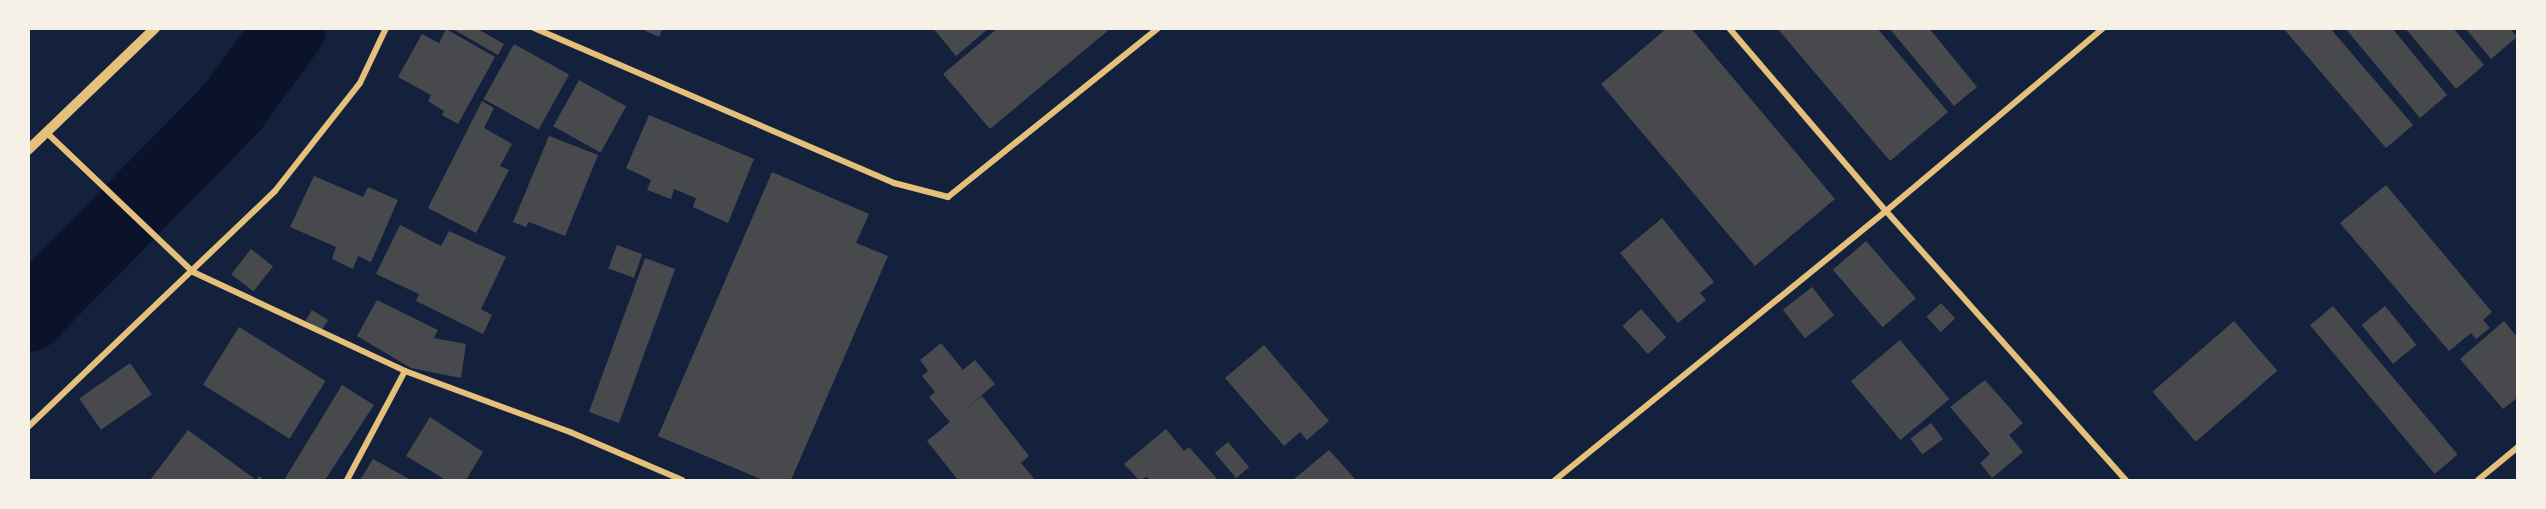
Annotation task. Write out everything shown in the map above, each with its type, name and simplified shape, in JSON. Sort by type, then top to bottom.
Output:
[{"type":"street","points":[[28,150],[154,28]]},
{"type":"street","points":[[28,427],[193,272],[275,191],[360,83],[386,28]]},
{"type":"street","points":[[534,28],[894,183],[948,197],[1158,28]]},
{"type":"street","points":[[1729,28],[1886,211],[2126,480]]},
{"type":"street","points":[[1555,480],[1886,211],[2103,28]]},
{"type":"street","points":[[46,132],[193,272],[405,371],[570,432],[682,480]]},
{"type":"street","points":[[347,480],[405,371]]},
{"type":"street","points":[[2478,480],[2517,447]]},
{"type":"building","points":[[451,28],[476,28],[504,44],[498,55]]},
{"type":"building","points":[[639,28],[663,28],[659,37]]},
{"type":"building","points":[[933,28],[989,28],[956,56]]},
{"type":"building","points":[[998,28],[1111,28],[990,129],[943,74]]},
{"type":"building","points":[[1667,28],[1691,28],[1835,199],[1755,266],[1601,84]]},
{"type":"building","points":[[1777,28],[1877,28],[1948,112],[1890,161]]},
{"type":"building","points":[[1889,28],[1929,28],[1977,87],[1954,106]]},
{"type":"building","points":[[2283,28],[2330,28],[2413,125],[2386,148]]},
{"type":"building","points":[[2345,28],[2392,28],[2447,95],[2420,118]]},
{"type":"building","points":[[2405,28],[2453,28],[2484,65],[2456,89]]},
{"type":"building","points":[[2465,28],[2510,28],[2517,37],[2491,59]]},
{"type":"building","points":[[446,29],[495,57],[458,124],[442,115],[444,111],[428,101],[431,95],[398,77],[422,34],[439,43]]},
{"type":"building","points":[[514,44],[569,75],[539,130],[483,99]]},
{"type":"building","points":[[579,80],[626,106],[601,153],[553,126]]},
{"type":"building","points":[[482,101],[494,108],[484,128],[512,144],[500,166],[509,170],[476,233],[428,208]]},
{"type":"building","points":[[649,115],[754,159],[728,223],[693,207],[696,198],[674,189],[671,199],[647,190],[651,180],[626,168]]},
{"type":"building","points":[[549,136],[598,155],[565,236],[529,222],[526,227],[513,222]]},
{"type":"building","points":[[772,172],[869,214],[856,243],[888,256],[791,480],[763,480],[658,436]]},
{"type":"building","points":[[314,176],[363,197],[368,187],[398,200],[371,262],[358,256],[353,269],[332,259],[336,247],[290,227]]},
{"type":"building","points":[[2386,185],[2492,312],[2483,320],[2490,328],[2476,339],[2471,333],[2449,351],[2340,223]]},
{"type":"building","points":[[1662,218],[1714,282],[1700,293],[1706,300],[1678,323],[1620,253]]},
{"type":"building","points":[[400,225],[441,246],[449,231],[506,257],[481,309],[492,315],[483,334],[416,301],[419,294],[376,274]]},
{"type":"building","points":[[1866,241],[1916,298],[1883,327],[1833,270]]},
{"type":"building","points":[[617,245],[642,254],[634,278],[608,268]]},
{"type":"building","points":[[251,249],[273,266],[253,291],[231,274]]},
{"type":"building","points":[[645,258],[675,269],[619,423],[589,412]]},
{"type":"building","points":[[1812,287],[1834,315],[1805,338],[1783,310]]},
{"type":"building","points":[[377,300],[438,330],[434,338],[466,344],[461,378],[411,368],[357,336]]},
{"type":"building","points":[[1941,303],[1955,318],[1941,332],[1926,317]]},
{"type":"building","points":[[2333,306],[2458,455],[2435,474],[2310,325]]},
{"type":"building","points":[[2385,306],[2416,345],[2393,364],[2362,325]]},
{"type":"building","points":[[1641,309],[1666,337],[1648,354],[1622,326]]},
{"type":"building","points":[[312,310],[328,320],[322,330],[306,320]]},
{"type":"building","points":[[2234,321],[2277,371],[2196,442],[2152,392]]},
{"type":"building","points":[[2504,321],[2518,338],[2518,397],[2503,409],[2460,359]]},
{"type":"building","points":[[239,327],[326,381],[289,439],[203,385]]},
{"type":"building","points":[[1900,340],[1949,399],[1900,440],[1851,381]]},
{"type":"building","points":[[941,343],[963,370],[975,360],[995,384],[962,412],[982,396],[1029,456],[1021,463],[1035,480],[958,480],[927,441],[950,422],[929,397],[935,392],[922,376],[928,371],[920,360]]},
{"type":"building","points":[[1264,345],[1329,421],[1307,440],[1300,432],[1284,446],[1225,378]]},
{"type":"building","points":[[130,363],[152,394],[101,430],[79,399]]},
{"type":"building","points":[[1985,380],[2023,423],[2009,435],[2023,452],[1992,478],[1980,463],[1990,454],[1950,407]]},
{"type":"building","points":[[342,385],[374,405],[325,480],[284,480]]},
{"type":"building","points":[[430,417],[483,452],[466,480],[446,480],[406,456]]},
{"type":"building","points":[[1931,423],[1943,439],[1922,455],[1910,439]]},
{"type":"building","points":[[1166,429],[1184,451],[1189,447],[1218,480],[1150,480],[1147,477],[1139,480],[1124,464]]},
{"type":"building","points":[[188,430],[256,480],[150,480]]},
{"type":"building","points":[[1228,442],[1249,467],[1236,478],[1215,453]]},
{"type":"building","points":[[1329,450],[1356,480],[1293,480]]},
{"type":"building","points":[[373,459],[411,480],[360,480]]},
{"type":"waterway","points":[[28,316],[232,108],[290,28]]}]
